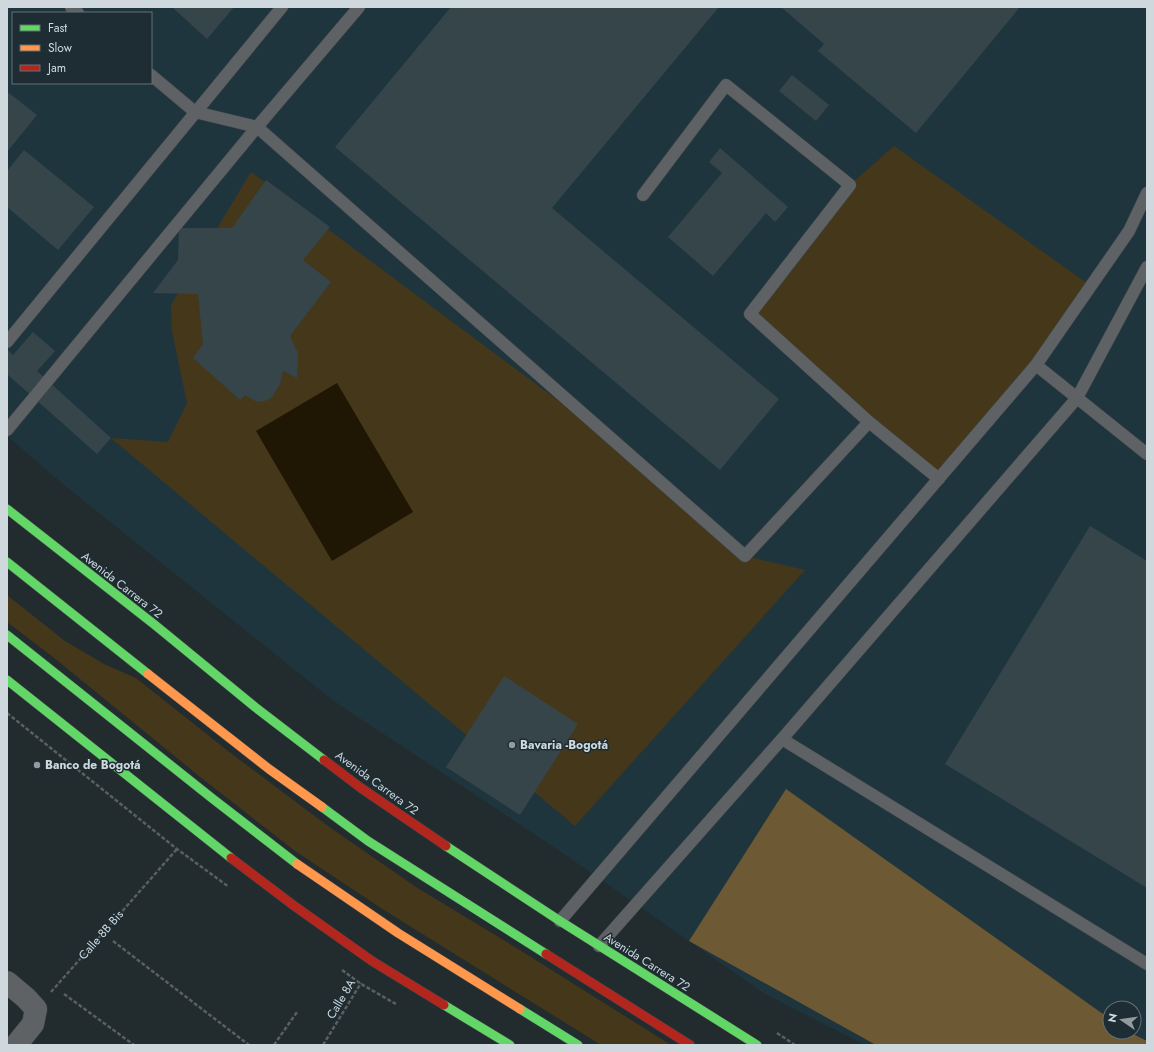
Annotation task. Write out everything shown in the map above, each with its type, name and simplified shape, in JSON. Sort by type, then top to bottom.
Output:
[{"type":"highway","name":"Avenida Carrera 72","points":[[7,509],[155,625],[255,707],[361,788],[435,839],[600,946],[757,1045]]},
{"type":"highway","points":[[7,562],[269,769],[368,841],[690,1045]]},
{"type":"highway","points":[[7,635],[160,759],[268,842],[339,894],[424,951],[578,1045]]},
{"type":"highway","points":[[7,680],[152,794],[192,828],[293,905],[372,961],[510,1045]]},
{"type":"street","points":[[7,982],[26,998],[36,1009],[33,1024],[16,1045]]},
{"type":"lane","points":[[7,342],[282,7]]},
{"type":"lane","points":[[7,430],[359,7]]},
{"type":"lane","points":[[152,76],[195,112],[257,128],[745,556],[869,422]]},
{"type":"lane","points":[[643,195],[726,85],[850,185],[750,314],[869,422],[939,479]]},
{"type":"lane","points":[[560,920],[1036,365],[1129,231],[1147,193]]},
{"type":"lane","points":[[600,946],[782,739],[1077,398],[1147,268]]},
{"type":"lane","points":[[1036,365],[1147,454]]},
{"type":"lane","points":[[782,739],[1147,964]]},
{"type":"path","name":"Calle 8B Bis","points":[[36,1009],[177,849],[192,828]]},
{"type":"path","points":[[113,940],[249,1045]]},
{"type":"path","name":"Calle 8A","points":[[323,1045],[361,984],[372,961]]},
{"type":"path","points":[[64,994],[134,1045]]},
{"type":"path","points":[[274,1045],[297,1012]]},
{"type":"shaded area","points":[[7,7],[1147,7],[1147,1045],[865,1045],[765,994],[567,856],[331,699],[69,489],[7,436]]},
{"type":"shaded area","points":[[894,146],[1091,286],[939,479],[750,314],[850,185]]},
{"type":"shaded area","points":[[251,172],[622,448],[745,556],[805,570],[575,826],[111,438],[168,442],[187,403],[172,331],[171,305]]},
{"type":"shaded area","points":[[337,383],[413,512],[332,561],[256,431]]},
{"type":"shaded area","points":[[7,595],[65,641],[104,664],[136,678],[228,751],[328,826],[416,887],[671,1045],[601,1045],[384,910],[295,851],[199,776],[53,657],[7,622]]},
{"type":"shaded area","points":[[786,789],[1102,1013],[1102,1040],[1142,1040],[1142,1038],[1147,1041],[1147,1045],[876,1045],[689,941]]},
{"type":"building","points":[[172,7],[234,7],[207,39]]},
{"type":"building","points":[[451,7],[719,7],[552,208],[779,399],[720,470],[335,147]]},
{"type":"building","points":[[781,7],[1020,7],[916,133],[818,51],[824,44]]},
{"type":"building","points":[[792,75],[829,105],[816,121],[779,91]]},
{"type":"building","points":[[9,93],[37,115],[7,152],[7,95]]},
{"type":"building","points":[[720,148],[788,207],[775,222],[766,213],[713,276],[668,237],[722,173],[709,162]]},
{"type":"building","points":[[24,150],[94,207],[58,250],[7,207],[7,171]]},
{"type":"building","points":[[266,180],[330,227],[303,260],[331,282],[290,336],[298,353],[297,378],[283,371],[280,384],[272,397],[265,401],[257,402],[245,395],[240,400],[193,358],[203,344],[198,294],[153,293],[178,260],[179,228],[232,228]]},
{"type":"building","points":[[33,332],[55,351],[37,371],[111,438],[97,454],[7,374],[7,349],[13,355]]},
{"type":"building","points":[[1090,526],[1147,561],[1147,888],[945,764]]},
{"type":"building","name":"Bavaria -Bogotá","points":[[504,676],[578,724],[520,815],[446,767]]},
{"type":"traffic: fast","points":[[7,509],[155,625],[255,707],[324,760]]},
{"type":"traffic: fast","points":[[7,562],[148,674]]},
{"type":"traffic: fast","points":[[7,635],[297,864]]},
{"type":"traffic: fast","points":[[7,680],[231,858]]},
{"type":"traffic: fast","points":[[322,807],[368,841],[546,954]]},
{"type":"traffic: fast","points":[[446,846],[560,921],[757,1045]]},
{"type":"traffic: fast","points":[[444,1005],[510,1045]]},
{"type":"traffic: fast","points":[[520,1009],[578,1045]]},
{"type":"traffic: slow","points":[[148,674],[269,769],[322,807]]},
{"type":"traffic: slow","points":[[297,864],[398,933],[520,1009]]},
{"type":"traffic: jam","points":[[324,760],[361,788],[446,846]]},
{"type":"traffic: jam","points":[[231,858],[293,905],[372,961],[444,1005]]},
{"type":"traffic: jam","points":[[546,954],[690,1045]]},
{"type":"place","name":"Bavaria -Bogotá","points":[[512,745]]},
{"type":"place","name":"Banco de Bogotá","points":[[37,765]]}]
